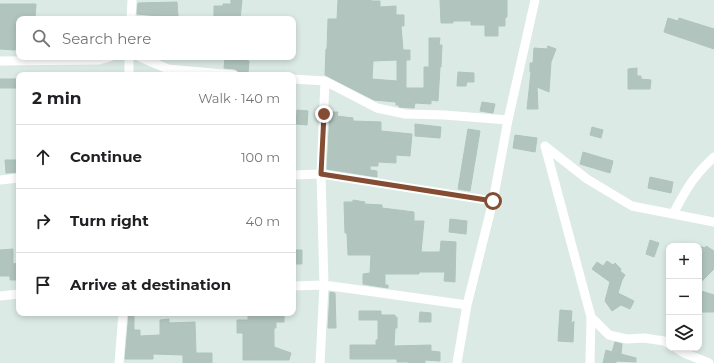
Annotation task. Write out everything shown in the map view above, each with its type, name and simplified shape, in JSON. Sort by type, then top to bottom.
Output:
[{"type":"street","points":[[131,16],[132,0]]},
{"type":"street","points":[[457,363],[473,277],[493,201],[508,120],[535,0]]},
{"type":"street","points":[[0,61],[99,60]]},
{"type":"street","points":[[129,60],[129,72]]},
{"type":"street","points":[[147,60],[168,69],[201,72]]},
{"type":"street","points":[[296,79],[325,81],[377,108],[405,114],[444,115],[508,120]]},
{"type":"street","points":[[320,363],[324,285],[321,174],[325,81]]},
{"type":"street","points":[[590,363],[591,317],[545,146],[587,179],[632,206],[714,222]]},
{"type":"street","points":[[673,214],[686,190],[700,171],[714,157]]},
{"type":"street","points":[[296,175],[321,174],[493,201]]},
{"type":"street","points":[[0,180],[16,178]]},
{"type":"street","points":[[296,286],[324,285],[467,305]]},
{"type":"street","points":[[0,296],[16,294]]},
{"type":"street","points":[[119,363],[123,316]]},
{"type":"street","points":[[591,317],[609,335],[627,339],[644,338],[666,342]]},
{"type":"street","points":[[681,351],[709,363]]},
{"type":"building","points":[[231,0],[242,0],[240,16],[214,16],[214,6],[231,4]]},
{"type":"building","points":[[338,0],[371,0],[380,1],[380,7],[396,6],[396,15],[404,15],[404,26],[401,26],[403,50],[410,50],[410,60],[406,60],[406,88],[424,88],[424,67],[429,67],[429,38],[440,38],[439,45],[442,45],[438,101],[431,100],[431,104],[415,103],[414,108],[399,107],[399,105],[396,105],[396,102],[374,100],[325,75],[328,19],[337,19]],"holes":[[[397,60],[397,81],[372,79],[373,61]]]},
{"type":"building","points":[[440,0],[507,0],[507,17],[505,18],[505,26],[498,26],[498,36],[485,36],[485,25],[471,25],[471,21],[441,23]]},
{"type":"building","points":[[177,2],[178,16],[137,14],[138,3]]},
{"type":"building","points":[[0,4],[36,4],[35,16],[16,16],[15,50],[0,49]]},
{"type":"building","points":[[668,18],[678,21],[679,18],[714,29],[714,49],[664,32]]},
{"type":"building","points":[[548,46],[556,49],[551,62],[549,92],[537,87],[538,109],[527,109],[531,72],[530,63],[533,63],[534,48],[547,49]]},
{"type":"building","points":[[225,60],[249,61],[248,72],[239,72],[235,69],[224,68]]},
{"type":"building","points":[[637,68],[637,76],[641,76],[641,79],[651,80],[650,89],[628,89],[628,69]]},
{"type":"building","points":[[458,72],[474,73],[474,82],[467,82],[466,86],[457,86]]},
{"type":"building","points":[[0,79],[16,79],[16,88],[0,88]]},
{"type":"building","points":[[482,102],[495,104],[493,113],[480,111]]},
{"type":"building","points":[[297,110],[308,111],[307,125],[296,124]]},
{"type":"building","points":[[330,112],[338,112],[337,116],[353,118],[353,121],[381,122],[381,131],[412,134],[410,156],[396,155],[396,163],[378,162],[378,166],[370,166],[370,170],[377,171],[377,177],[327,169]]},
{"type":"building","points":[[415,124],[441,127],[440,138],[415,136]]},
{"type":"building","points":[[592,127],[603,130],[601,138],[590,135]]},
{"type":"building","points":[[468,129],[480,131],[470,191],[458,189]]},
{"type":"building","points":[[515,135],[537,138],[535,152],[513,148]]},
{"type":"building","points":[[583,152],[613,161],[610,173],[580,164]]},
{"type":"building","points":[[5,160],[16,160],[16,172],[6,173]]},
{"type":"building","points":[[650,177],[673,182],[671,193],[648,188]]},
{"type":"building","points":[[353,200],[365,202],[364,204],[382,205],[382,208],[414,212],[414,221],[424,221],[421,252],[440,252],[441,241],[456,242],[455,282],[444,281],[445,272],[419,272],[419,274],[385,274],[385,285],[388,285],[388,288],[363,284],[363,274],[370,273],[371,255],[348,255],[347,233],[345,233],[344,202],[353,202]]},
{"type":"building","points":[[450,219],[467,221],[466,234],[449,232]]},
{"type":"building","points":[[650,240],[659,243],[654,257],[646,254]]},
{"type":"building","points":[[706,246],[714,251],[714,269],[702,281],[702,247],[705,248]]},
{"type":"building","points":[[13,249],[13,264],[16,264],[16,280],[10,280],[10,276],[0,276],[0,250]]},
{"type":"building","points":[[296,250],[302,250],[302,264],[296,264]]},
{"type":"building","points":[[607,261],[613,265],[615,263],[621,269],[620,271],[625,275],[618,293],[634,301],[630,309],[621,305],[612,311],[605,301],[610,282],[592,269],[597,262],[603,266]]},
{"type":"building","points":[[702,291],[714,295],[714,312],[702,312]]},
{"type":"building","points":[[330,292],[335,293],[336,328],[328,328]]},
{"type":"building","points":[[560,310],[572,311],[571,324],[574,321],[573,342],[558,341]]},
{"type":"building","points":[[359,311],[381,311],[381,315],[395,315],[395,317],[397,317],[397,328],[395,328],[394,346],[431,345],[431,351],[440,352],[440,361],[425,360],[425,363],[408,363],[397,362],[397,359],[350,359],[350,345],[376,345],[376,340],[378,340],[378,320],[359,320]]},
{"type":"building","points":[[420,312],[431,313],[431,322],[419,322]]},
{"type":"building","points":[[129,316],[134,316],[134,330],[140,330],[140,336],[160,335],[160,320],[169,319],[169,323],[195,322],[196,353],[212,353],[212,363],[183,363],[183,355],[153,354],[153,359],[125,359]]},
{"type":"building","points":[[248,316],[284,316],[284,322],[276,322],[276,328],[274,328],[274,347],[291,353],[289,360],[243,360],[243,333],[237,333],[237,320],[248,320]]},
{"type":"building","points":[[615,342],[622,344],[621,354],[636,358],[636,362],[616,361],[616,363],[603,363],[606,350],[612,352]]},
{"type":"route","points":[[324,114],[321,174],[493,201]]}]
